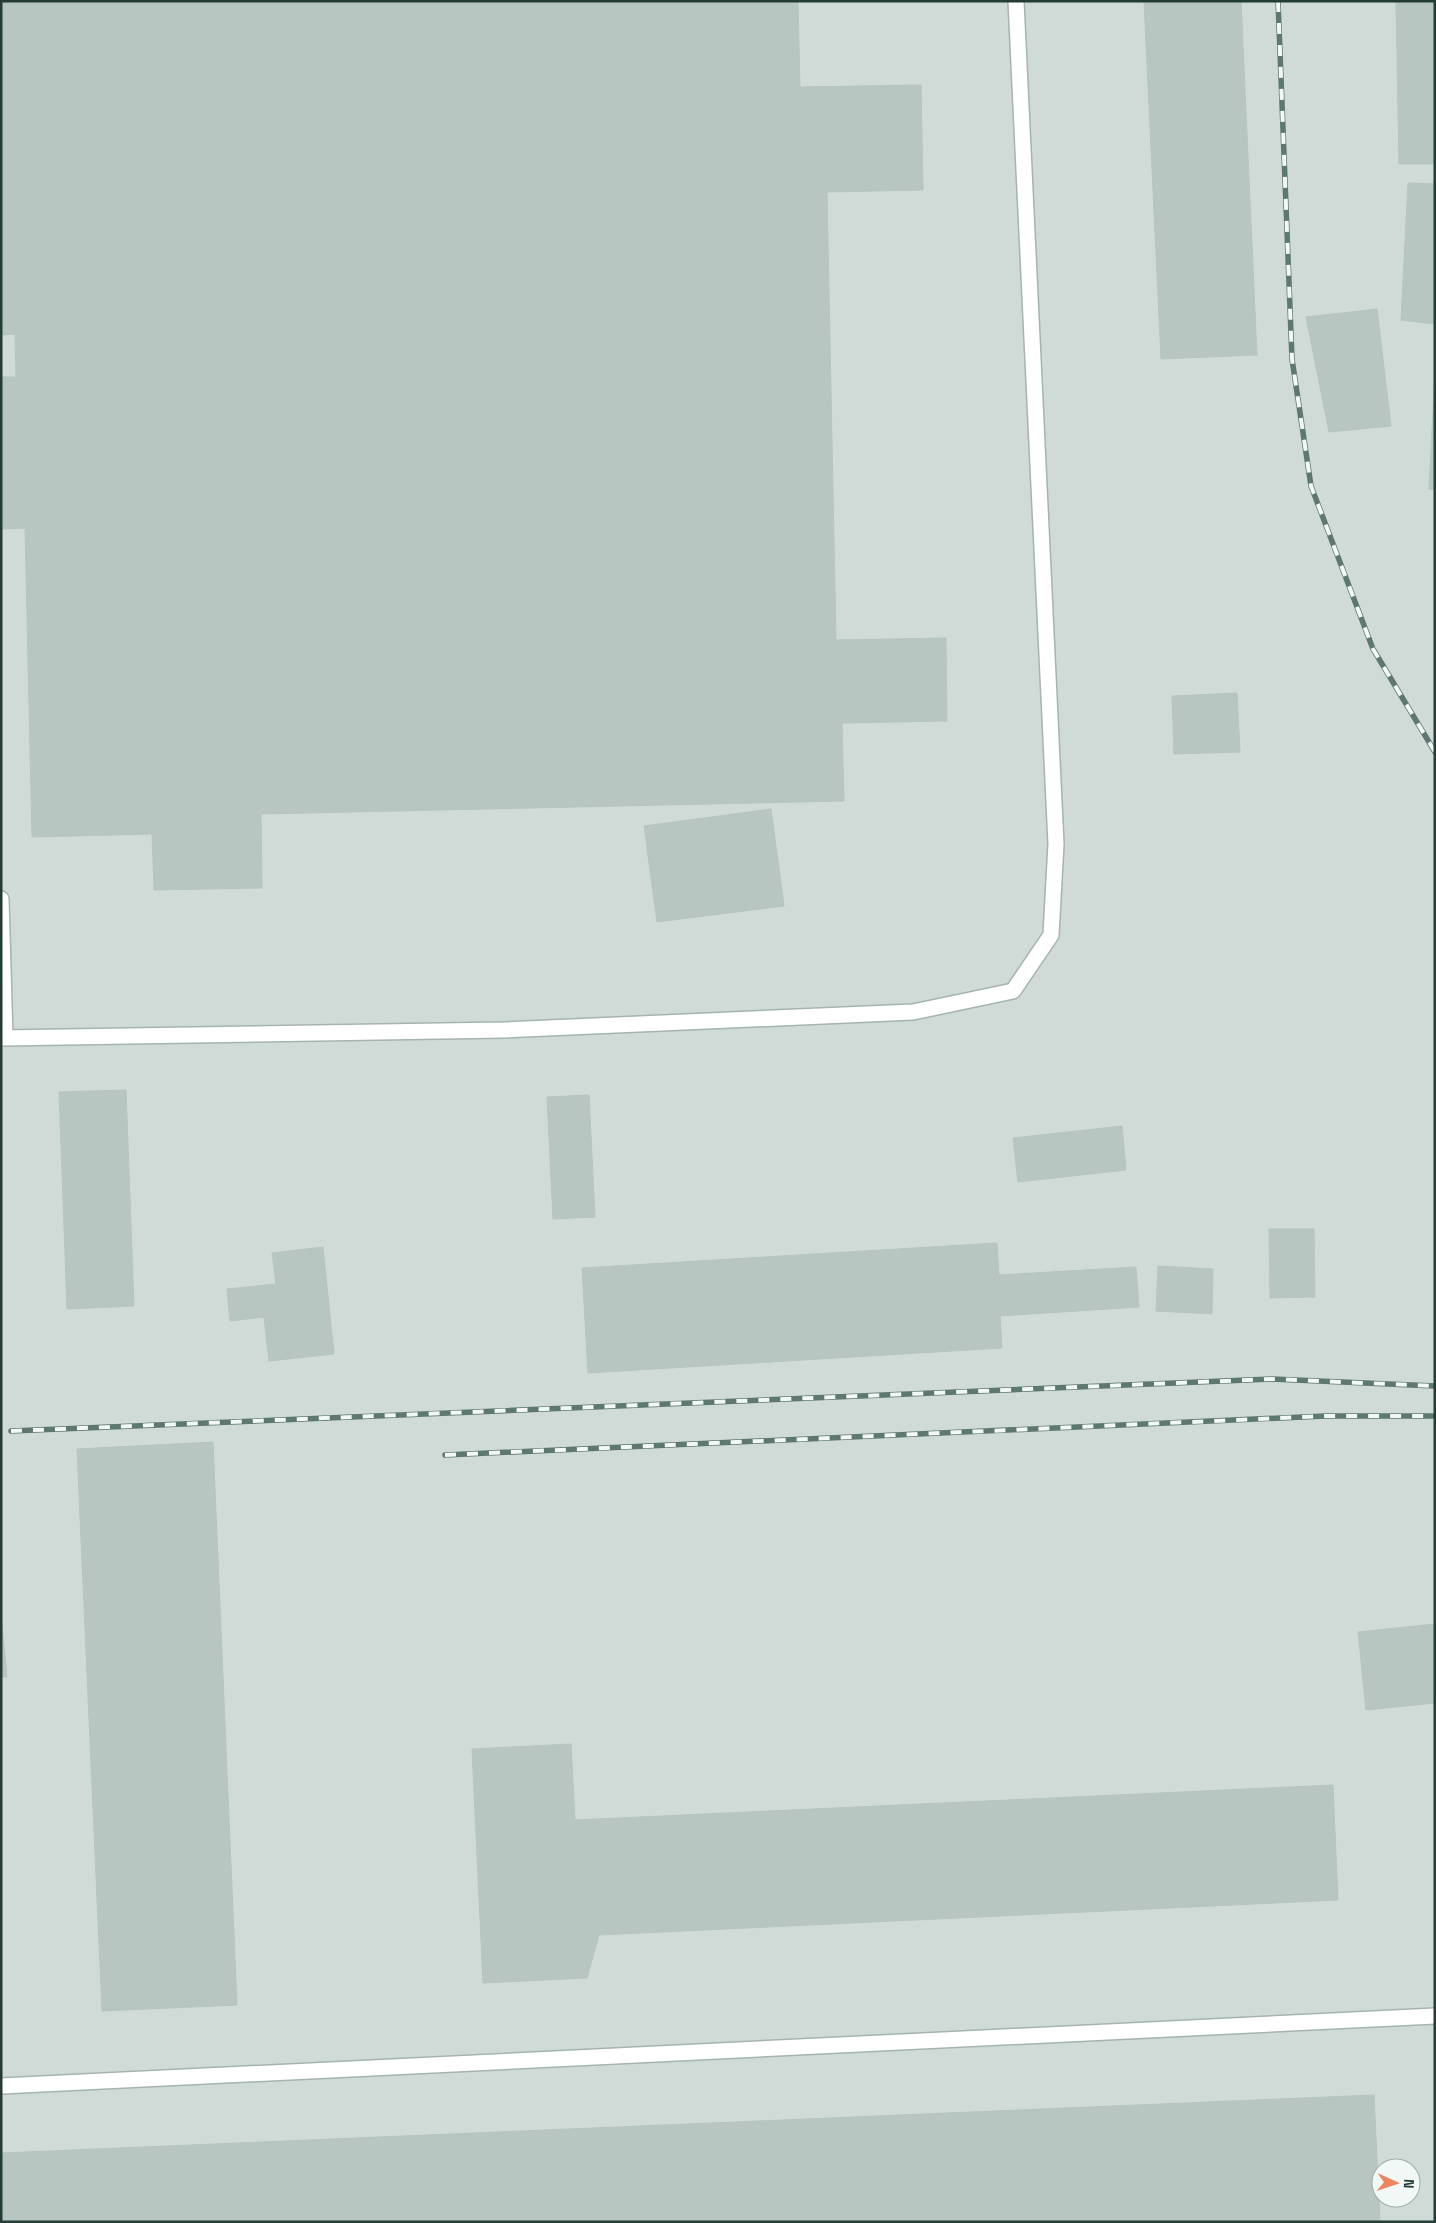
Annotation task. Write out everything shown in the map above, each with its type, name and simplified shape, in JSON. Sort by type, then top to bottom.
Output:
[{"type":"lane","points":[[1,899],[3,1038],[503,1030],[913,1012],[1013,991],[1051,935],[1056,844],[1016,1]]},
{"type":"lane","points":[[1,2086],[1435,2016]]},
{"type":"shaded area","points":[[1,1],[1435,1],[1435,2222],[1,2222]]},
{"type":"building","points":[[1,1],[798,1],[800,87],[921,85],[923,190],[827,192],[836,640],[946,638],[947,721],[842,723],[844,801],[261,814],[262,888],[154,890],[152,834],[32,837],[25,528],[1,529],[1,377],[16,377],[15,334],[1,335]]},
{"type":"building","points":[[1144,1],[1241,1],[1257,355],[1161,359]]},
{"type":"building","points":[[1396,1],[1435,1],[1435,164],[1399,164]]},
{"type":"building","points":[[1408,183],[1435,184],[1435,324],[1401,320]]},
{"type":"building","points":[[1377,309],[1391,426],[1329,432],[1306,317]]},
{"type":"building","points":[[1435,371],[1435,489],[1429,489]]},
{"type":"building","points":[[1237,693],[1240,752],[1174,754],[1172,696]]},
{"type":"building","points":[[771,809],[784,906],[657,922],[644,826]]},
{"type":"building","points":[[126,1090],[134,1306],[67,1309],[59,1092]]},
{"type":"building","points":[[589,1095],[595,1217],[553,1219],[547,1097]]},
{"type":"building","points":[[1122,1126],[1126,1170],[1018,1182],[1013,1138]]},
{"type":"building","points":[[1269,1229],[1314,1229],[1315,1297],[1270,1298]]},
{"type":"building","points":[[997,1243],[999,1275],[1136,1267],[1139,1307],[1000,1316],[1002,1348],[588,1373],[582,1268]]},
{"type":"building","points":[[323,1247],[334,1354],[269,1361],[264,1317],[230,1321],[227,1289],[276,1284],[272,1253]]},
{"type":"building","points":[[1158,1266],[1213,1269],[1212,1314],[1156,1311]]},
{"type":"building","points":[[213,1442],[237,2005],[102,2011],[77,1449]]},
{"type":"building","points":[[1,1614],[7,1677],[1,1677]]},
{"type":"building","points":[[1435,1624],[1435,1703],[1366,1710],[1358,1632]]},
{"type":"building","points":[[571,1744],[575,1820],[1333,1785],[1338,1900],[599,1935],[587,1978],[483,1983],[472,1749]]},
{"type":"building","points":[[1374,2095],[1377,2158],[1371,2158],[1371,2208],[1379,2208],[1380,2222],[1,2222],[1,2153]]},
{"type":"railway","points":[[1278,1],[1292,359],[1311,486],[1373,649],[1435,752]]},
{"type":"railway","points":[[11,1431],[1272,1379],[1435,1386]]},
{"type":"railway","points":[[445,1455],[1325,1416],[1435,1416]]}]
